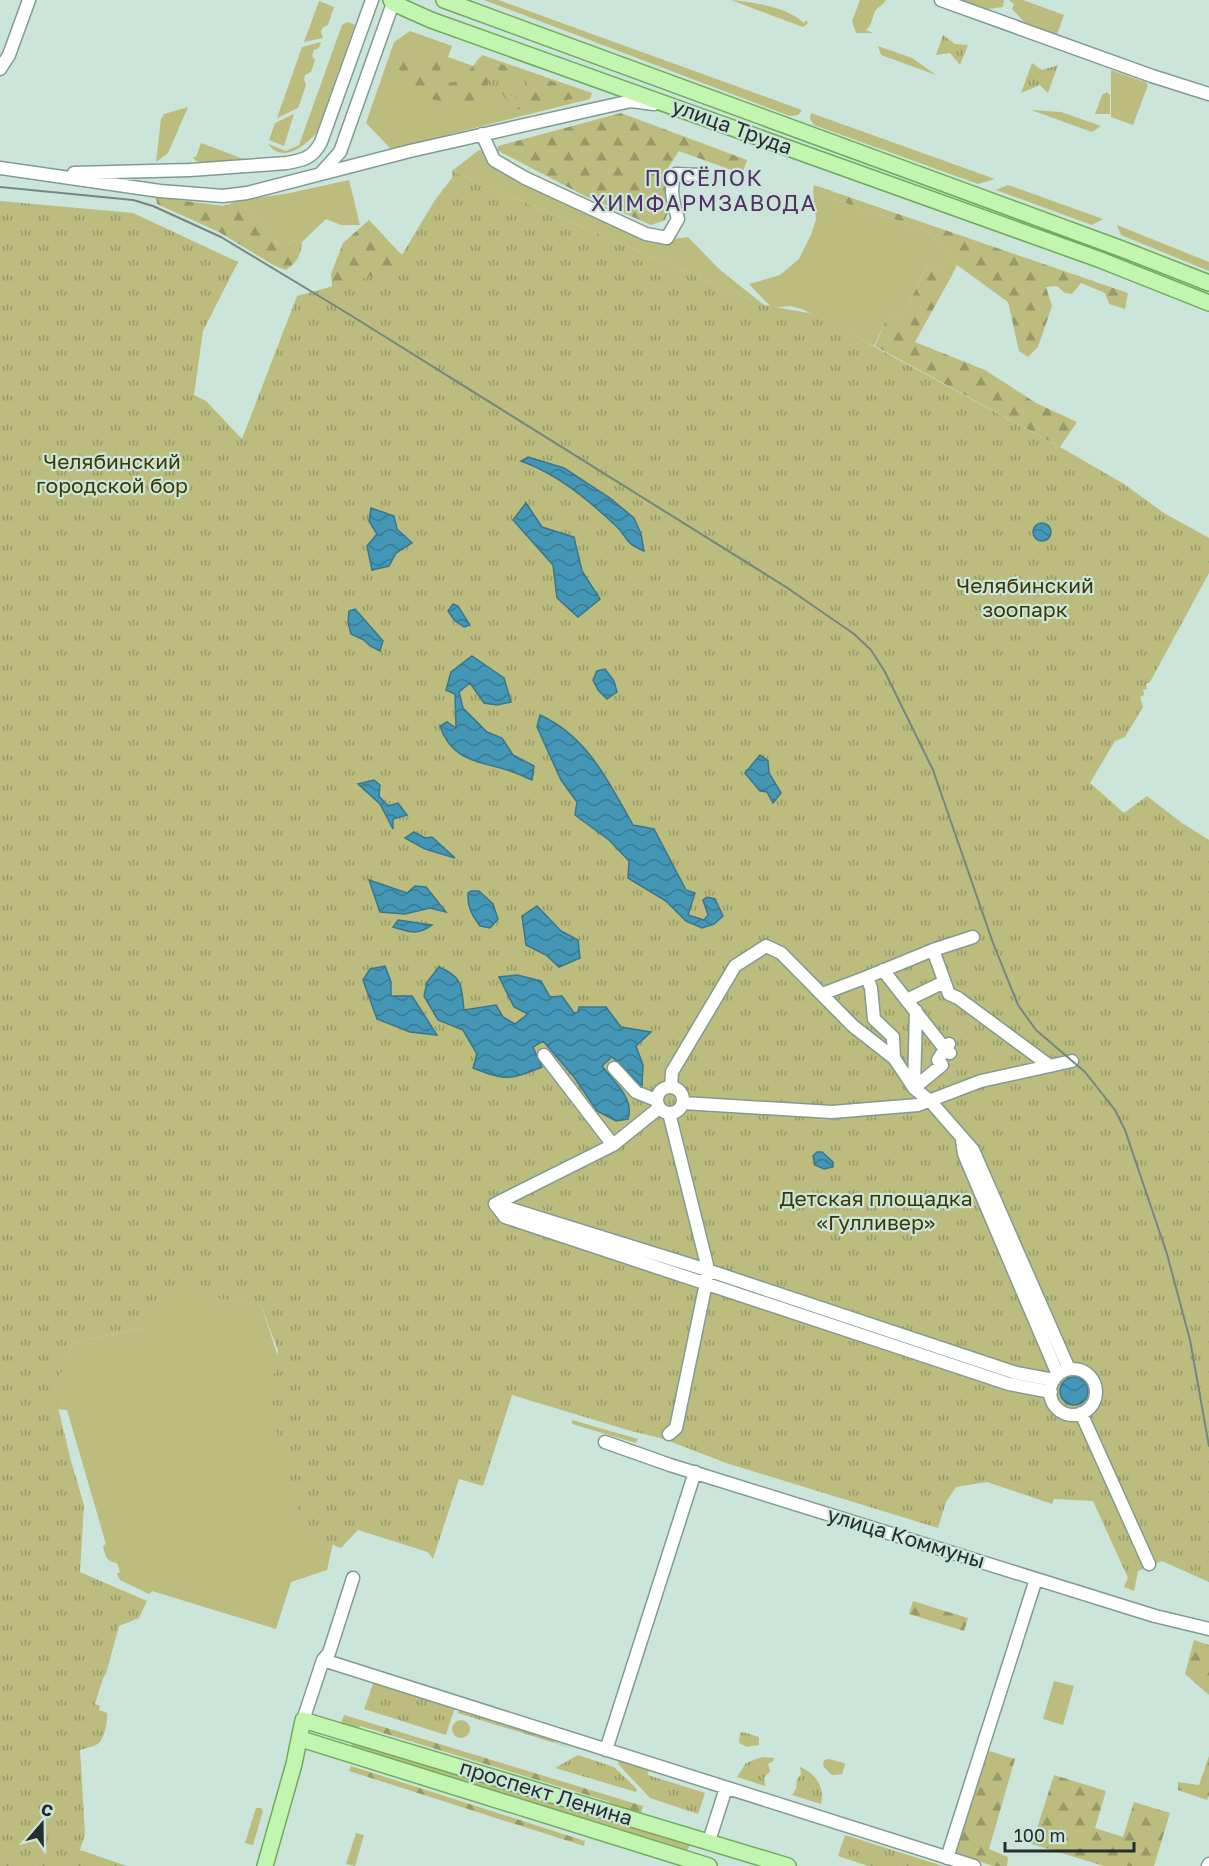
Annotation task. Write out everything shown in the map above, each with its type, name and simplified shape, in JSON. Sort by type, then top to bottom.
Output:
[{"type":"main road","name":"улица Труда","points":[[444,0],[1209,283]]},
{"type":"main road","name":"улица Труда","points":[[393,1],[431,20],[1134,273],[1209,303]]},
{"type":"main road","name":"проспект Ленина","points":[[303,1720],[788,1866]]},
{"type":"main road","points":[[265,1866],[301,1739],[303,1720]]},
{"type":"main road","points":[[351,1754],[345,1749],[345,1742],[349,1737],[357,1736]]},
{"type":"main road","name":"проспект Ленина","points":[[301,1739],[704,1865]]},
{"type":"main road","points":[[704,1865],[709,1842]]},
{"type":"street","points":[[0,69],[9,55],[29,0]]},
{"type":"street","points":[[51,174],[190,170],[302,160],[313,154],[321,142],[372,0]]},
{"type":"street","points":[[941,0],[1152,76],[1209,94]]},
{"type":"street","points":[[321,174],[340,152],[393,1]]},
{"type":"street","points":[[0,168],[160,191],[223,196],[247,193],[410,150],[631,101],[673,106]]},
{"type":"street","points":[[482,134],[494,160],[517,174],[658,238],[667,238],[678,219],[672,183],[676,174],[700,175]]},
{"type":"street","points":[[822,994],[933,950],[973,937]]},
{"type":"street","points":[[662,1107],[613,1145],[495,1204],[505,1217],[707,1277],[1009,1384],[1058,1379],[1084,1371],[1094,1382],[1096,1397],[1093,1404],[1081,1413],[1067,1413],[1055,1405],[1058,1379],[973,1150],[931,1102],[914,1088],[894,1058],[853,1026],[781,953],[766,946],[734,967],[672,1072],[671,1086]]},
{"type":"street","points":[[933,950],[949,994],[958,998],[1050,1066]]},
{"type":"street","points":[[883,970],[948,1049],[938,1060],[942,1065],[914,1088]]},
{"type":"street","points":[[867,977],[871,988],[874,1019],[893,1037],[894,1058]]},
{"type":"street","points":[[907,1000],[944,982]]},
{"type":"street","points":[[914,1088],[916,1011]]},
{"type":"street","points":[[544,1055],[613,1145]]},
{"type":"street","points":[[683,1099],[832,1112],[918,1105],[931,1102],[981,1081],[1072,1061]]},
{"type":"street","points":[[614,1068],[636,1092],[662,1107],[677,1112],[683,1099],[679,1089],[671,1086],[659,1092],[662,1107],[707,1277],[676,1428],[669,1434]]},
{"type":"street","points":[[1081,1413],[1149,1564]]},
{"type":"street","name":"улица Коммуны","points":[[605,1442],[1155,1616],[1209,1629]]},
{"type":"street","points":[[606,1750],[694,1472]]},
{"type":"street","points":[[303,1720],[353,1578]]},
{"type":"street","points":[[947,1858],[1036,1579]]},
{"type":"street","points":[[323,1660],[974,1866]]},
{"type":"street","points":[[709,1842],[726,1788]]},
{"type":"green space","points":[[484,0],[498,0],[802,110],[798,115],[790,116]]},
{"type":"green space","points":[[731,0],[770,6],[789,13],[804,23],[806,20],[808,23],[803,27]]},
{"type":"green space","points":[[860,0],[886,0],[875,11],[871,24],[866,30],[873,33],[856,33],[852,21]]},
{"type":"green space","points":[[954,0],[1004,0],[1003,7],[980,10]]},
{"type":"green space","points":[[1009,0],[1023,0],[1064,15],[1056,37],[1030,28],[1012,9],[1014,4]]},
{"type":"green space","points":[[319,1],[334,7],[328,25],[323,27],[321,32],[323,38],[304,42]]},
{"type":"green space","points":[[348,22],[355,25],[317,132],[294,151],[280,153],[274,150],[268,144],[286,151],[299,145],[342,25]]},
{"type":"green space","points":[[410,31],[452,46],[448,57],[476,67],[482,55],[592,93],[590,99],[391,149],[366,123],[394,42]]},
{"type":"green space","points":[[943,35],[955,44],[968,45],[960,65],[950,53],[936,55]]},
{"type":"green space","points":[[321,42],[312,56],[315,60],[311,72],[305,75],[306,85],[298,108],[277,118],[302,47]]},
{"type":"green space","points":[[439,46],[443,54],[438,84],[461,81],[480,57],[584,92],[582,97],[515,110],[500,91],[475,116],[432,99],[412,83],[389,59],[398,48],[420,58]]},
{"type":"green space","points":[[878,46],[912,58],[936,75],[881,55]]},
{"type":"green space","points":[[1032,63],[1042,70],[1058,65],[1048,93],[1040,85],[1021,93]]},
{"type":"green space","points":[[493,68],[529,81],[523,99],[487,87]]},
{"type":"green space","points":[[1111,70],[1148,85],[1133,125],[1111,117]]},
{"type":"green space","points":[[1107,92],[1110,95],[1110,114],[1095,114],[1102,95]]},
{"type":"green space","points":[[188,107],[168,153],[156,162],[161,119],[164,114]]},
{"type":"green space","points":[[1031,110],[1061,112],[1101,126],[1092,132]]},
{"type":"green space","points":[[621,113],[747,160],[742,174],[679,151],[664,174],[670,208],[665,220],[651,225],[585,196],[497,150],[498,146]]},
{"type":"green space","points":[[811,113],[995,179],[978,184],[814,125],[810,119]]},
{"type":"green space","points":[[294,114],[284,146],[269,140],[275,123]]},
{"type":"green space","points":[[201,143],[241,159],[205,163],[196,161],[193,157],[196,157]]},
{"type":"green space","points":[[479,150],[657,241],[688,237],[719,269],[764,305],[452,171]]},
{"type":"green space","points":[[452,171],[764,305],[814,314],[1060,447],[1124,484],[1164,513],[1209,538],[1209,573],[1150,682],[1146,684],[1147,689],[1143,690],[1144,695],[1140,697],[1143,707],[1125,737],[1115,741],[1090,783],[1124,813],[1147,796],[1209,840],[1209,1582],[1162,1561],[1138,1571],[1134,1591],[1124,1587],[1128,1578],[1093,1501],[1054,1499],[1052,1504],[987,1482],[956,1487],[946,1502],[938,1528],[726,1463],[664,1439],[512,1395],[483,1486],[459,1479],[433,1559],[428,1552],[358,1530],[341,1548],[318,1535],[300,1515],[264,1386],[265,1379],[276,1373],[278,1351],[261,1305],[164,1290],[149,1322],[142,1328],[73,1343],[54,1391],[84,1505],[80,1572],[147,1601],[139,1618],[119,1626],[95,1704],[100,1706],[99,1710],[107,1713],[103,1737],[97,1744],[80,1750],[85,1834],[80,1850],[127,1866],[0,1866],[0,201],[133,213],[238,262],[203,331],[194,395],[206,401],[242,439],[297,296],[393,270],[435,200],[452,178]]},
{"type":"green space","points":[[349,180],[360,225],[341,225],[326,219],[302,242],[294,240],[287,245],[279,245],[238,201],[290,193]]},
{"type":"green space","points":[[814,185],[1128,293],[1125,309],[1109,304],[1105,293],[1081,283],[1072,294],[1065,293],[1057,286],[1046,287],[1052,306],[1038,347],[1028,357],[1019,351],[1008,302],[957,265],[926,230],[813,192]]},
{"type":"green space","points":[[1008,185],[1103,219],[1092,225],[996,190]]},
{"type":"green space","points":[[813,192],[926,230],[957,265],[951,277],[927,265],[907,308],[886,320],[874,346],[802,309],[790,306],[772,308],[749,284],[780,275],[799,259],[816,219]]},
{"type":"green space","points":[[156,197],[223,206],[238,201],[279,245],[287,245],[294,240],[302,242],[301,251],[296,261],[286,270],[275,266],[219,232],[157,204]]},
{"type":"green space","points":[[369,220],[398,251],[434,283],[333,298],[331,274],[343,243]]},
{"type":"green space","points":[[1117,225],[1209,262],[1209,271],[1121,235]]},
{"type":"green space","points":[[927,265],[951,277],[915,342],[985,370],[1036,403],[1077,422],[1060,447],[875,346],[886,320],[907,308]]},
{"type":"green space","points":[[156,1288],[261,1305],[300,1423],[333,1543],[327,1570],[291,1582],[276,1629],[152,1591],[149,1594],[120,1580],[117,1574],[120,1572],[117,1563],[108,1560],[105,1555],[103,1546],[106,1544],[67,1410],[55,1409],[52,1395],[73,1343],[142,1328]]},
{"type":"green space","points":[[572,1420],[638,1439],[636,1443],[572,1424]]},
{"type":"green space","points":[[913,1601],[968,1618],[964,1631],[909,1614]]},
{"type":"green space","points":[[1194,1640],[1209,1645],[1209,1695],[1185,1674]]},
{"type":"green space","points":[[1054,1681],[1074,1686],[1063,1725],[1043,1719]]},
{"type":"green space","points":[[374,1682],[455,1707],[446,1735],[364,1709]]},
{"type":"green space","points":[[459,1708],[555,1739],[554,1742],[577,1750],[458,1713]]},
{"type":"green space","points":[[344,1715],[643,1806],[640,1816],[609,1805],[610,1802],[360,1726],[357,1730],[340,1726]]},
{"type":"green space","points":[[461,1720],[467,1723],[470,1729],[467,1735],[461,1738],[455,1735],[452,1729],[455,1723]]},
{"type":"green space","points":[[740,1733],[759,1737],[759,1745],[747,1747],[739,1743]]},
{"type":"green space","points":[[353,1739],[690,1844],[687,1852],[351,1747]]},
{"type":"green space","points":[[986,1750],[1015,1759],[989,1849],[1008,1857],[1007,1866],[993,1866],[954,1853]]},
{"type":"green space","points":[[578,1755],[614,1767],[637,1789],[636,1792],[555,1768]]},
{"type":"green space","points":[[1209,1756],[1209,1796],[1207,1800],[1178,1790],[1178,1782],[1199,1785]]},
{"type":"green space","points":[[762,1757],[774,1758],[768,1764],[770,1771],[764,1778],[765,1786],[737,1777],[746,1763]]},
{"type":"green space","points":[[619,1759],[649,1769],[648,1775],[705,1793],[698,1814],[650,1798],[618,1764]]},
{"type":"green space","points":[[824,1760],[844,1763],[842,1774],[832,1775],[823,1766]]},
{"type":"green space","points":[[351,1766],[585,1841],[584,1846],[349,1771]]},
{"type":"green space","points":[[800,1767],[811,1773],[818,1782],[822,1792],[821,1804],[792,1795],[796,1789],[797,1779],[801,1775]]},
{"type":"green space","points":[[1054,1775],[1106,1791],[1095,1828],[1123,1837],[1134,1802],[1170,1813],[1154,1866],[1104,1866],[1032,1844]]},
{"type":"green space","points":[[256,1808],[261,1808],[263,1811],[253,1845],[245,1843]]},
{"type":"green space","points":[[356,1833],[364,1835],[355,1866],[346,1864]]},
{"type":"green space","points":[[845,1835],[943,1866],[868,1866],[838,1856]]},
{"type":"water","points":[[528,457],[564,468],[610,498],[634,518],[641,534],[644,551],[628,541],[619,528],[570,488],[547,473],[521,461]]},
{"type":"water","points":[[526,503],[542,527],[574,537],[582,571],[600,599],[578,617],[557,598],[553,565],[513,520]]},
{"type":"water","points":[[371,508],[394,516],[397,529],[412,543],[396,553],[389,566],[372,570],[367,546],[377,534],[369,521]]},
{"type":"water","points":[[1038,523],[1046,523],[1051,528],[1049,539],[1038,541],[1033,536],[1033,528]]},
{"type":"water","points":[[453,604],[458,606],[470,625],[464,627],[454,620],[448,611]]},
{"type":"water","points":[[355,609],[383,641],[380,651],[351,634],[348,622],[349,611]]},
{"type":"water","points":[[472,656],[504,678],[511,702],[497,705],[484,703],[470,683],[459,692],[463,708],[487,732],[502,738],[513,755],[534,766],[532,780],[467,758],[448,743],[444,735],[440,726],[447,722],[456,728],[455,694],[446,690],[451,672]]},
{"type":"water","points":[[605,669],[614,681],[617,692],[607,699],[598,690],[593,680],[597,671]]},
{"type":"water","points":[[540,715],[557,724],[584,748],[605,777],[633,825],[654,829],[686,890],[695,893],[688,915],[704,920],[708,915],[703,900],[707,897],[715,899],[723,916],[714,924],[702,928],[686,921],[666,901],[628,878],[629,861],[609,840],[575,815],[577,802],[561,780],[537,727]]},
{"type":"water","points":[[760,755],[768,761],[769,773],[781,793],[773,803],[767,792],[760,791],[745,773]]},
{"type":"water","points":[[374,780],[380,785],[379,796],[388,806],[398,803],[407,815],[393,819],[393,829],[380,804],[358,784]]},
{"type":"water","points":[[414,832],[425,838],[432,837],[455,858],[425,849],[405,838]]},
{"type":"water","points":[[369,880],[407,893],[415,886],[426,887],[446,912],[430,908],[405,914],[380,912]]},
{"type":"water","points":[[479,891],[493,904],[498,919],[490,928],[480,926],[472,914],[468,898],[468,893]]},
{"type":"water","points":[[537,906],[561,931],[578,940],[580,958],[559,967],[546,955],[526,945],[522,916]]},
{"type":"water","points":[[398,920],[432,925],[422,931],[409,931],[393,927]]},
{"type":"water","points":[[385,966],[391,982],[391,996],[412,996],[437,1035],[410,1032],[377,1019],[363,980],[370,969]]},
{"type":"water","points":[[439,967],[453,975],[460,984],[464,1010],[496,1005],[503,1017],[515,1024],[528,1014],[514,1007],[499,977],[517,975],[541,981],[550,997],[562,996],[574,1013],[578,1012],[579,1007],[606,1007],[621,1027],[651,1032],[636,1046],[643,1065],[642,1086],[612,1057],[602,1066],[626,1097],[628,1119],[616,1121],[597,1111],[574,1077],[543,1041],[533,1047],[542,1067],[508,1077],[500,1077],[473,1068],[477,1054],[463,1030],[438,1020],[424,996],[427,982]]},
{"type":"water","points":[[817,1152],[822,1152],[833,1162],[833,1167],[824,1169],[815,1165],[813,1156]]},
{"type":"water","points":[[1074,1377],[1084,1381],[1088,1391],[1084,1401],[1074,1405],[1064,1401],[1060,1391],[1064,1381]]},
{"type":"railway","points":[[0,187],[133,200],[153,206],[221,237],[786,587],[854,634],[871,650],[885,672],[933,770],[993,943],[1018,1005],[1036,1030],[1085,1072],[1115,1110],[1125,1130],[1167,1254],[1190,1340],[1209,1446]]},
{"type":"district","name":"ПОСЁЛОК ХИМФАРМЗАВОДА","points":[[704,190]]},
{"type":"park label","name":"Челябинский городской бор","points":[[112,474]]},
{"type":"park label","name":"Челябинский зоопарк","points":[[1025,598]]},
{"type":"park label","name":"Детская площадка «Гулливер»","points":[[876,1211]]}]
